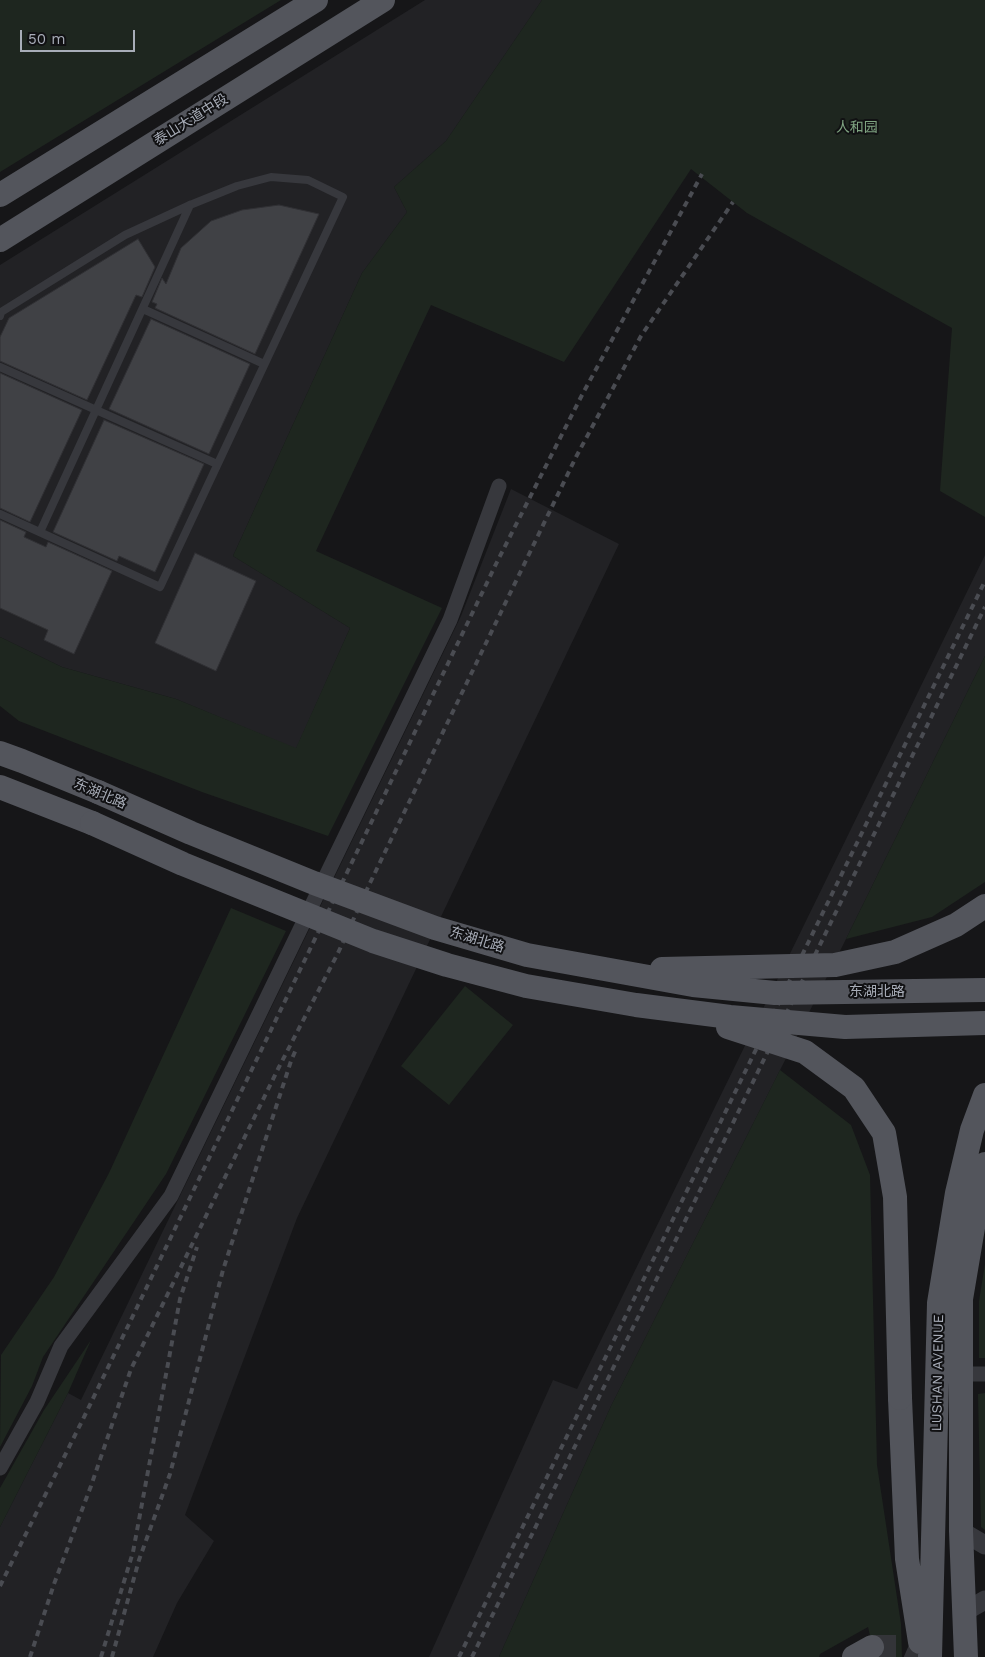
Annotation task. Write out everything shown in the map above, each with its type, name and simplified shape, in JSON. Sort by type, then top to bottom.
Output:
[{"type":"main road","points":[[0,196],[316,0]]},
{"type":"main road","name":"泰山大道中段","points":[[0,240],[383,0]]},
{"type":"main road","name":"东湖北路","points":[[11,757],[98,792],[217,844],[314,882],[435,928],[527,955],[694,985],[775,993],[985,990]]},
{"type":"main road","points":[[4,789],[92,823],[183,864],[364,938],[428,959],[526,986],[636,1005],[730,1017],[846,1027],[985,1023]]},
{"type":"main road","points":[[608,969],[835,965],[895,952],[956,925],[985,906]]},
{"type":"main road","points":[[679,1010],[805,1052],[854,1088],[884,1133],[895,1197],[900,1398],[907,1559],[922,1657]]},
{"type":"main road","name":"LUSHAN AVENUE","points":[[930,1657],[939,1302],[956,1193],[972,1130],[985,1095]]},
{"type":"main road","name":"LUSHAN AVENUE","points":[[966,1657],[961,1531],[961,1299],[985,1164]]},
{"type":"street","points":[[0,1468],[37,1402],[61,1346],[171,1196],[450,620],[499,486]]},
{"type":"street","points":[[0,747],[11,757]]},
{"type":"street","points":[[961,1374],[985,1374]]},
{"type":"street","points":[[961,1531],[985,1545]]},
{"type":"street","points":[[964,1612],[985,1600]]},
{"type":"lane","points":[[0,316],[2,312],[126,235],[190,205],[237,186],[271,177],[308,180],[343,197],[160,587],[0,514]]},
{"type":"lane","points":[[40,532],[190,205]]},
{"type":"lane","points":[[142,309],[264,364]]},
{"type":"lane","points":[[0,367],[217,464]]},
{"type":"shaded area","points":[[425,0],[542,0],[446,141],[394,187],[407,212],[362,273],[233,556],[350,628],[296,749],[176,699],[62,667],[0,637],[0,265]]},
{"type":"shaded area","points":[[511,489],[619,544],[297,1218],[185,1515],[214,1541],[177,1603],[153,1657],[0,1657],[0,1527],[68,1393],[81,1400],[461,616]]},
{"type":"shaded area","points":[[985,555],[985,656],[846,939],[611,1406],[499,1657],[429,1657],[553,1380],[577,1389]]},
{"type":"green space","points":[[0,0],[281,0],[0,172]]},
{"type":"green space","name":"人和园","points":[[542,0],[985,0],[985,517],[940,491],[952,328],[747,213],[691,169],[564,362],[431,305],[316,551],[442,608],[328,836],[202,792],[19,721],[0,706],[0,637],[62,667],[176,699],[296,748],[350,628],[233,556],[362,273],[407,212],[394,187],[446,141]]},
{"type":"green space","points":[[985,656],[985,882],[932,917],[846,939]]},
{"type":"green space","points":[[231,908],[286,931],[166,1174],[43,1357],[32,1386],[0,1447],[1,1355],[54,1277],[109,1173]]},
{"type":"green space","points":[[465,986],[513,1025],[449,1105],[401,1066]]},
{"type":"green space","points":[[780,1070],[851,1125],[870,1175],[877,1465],[901,1624],[902,1657],[875,1657],[868,1627],[820,1654],[819,1657],[499,1657],[611,1406]]},
{"type":"green space","points":[[985,1264],[985,1358],[979,1358],[979,1301]]},
{"type":"green space","points":[[91,1340],[68,1393],[0,1527],[0,1488],[44,1410]]},
{"type":"green space","points":[[985,1393],[985,1530],[981,1527],[978,1394]]},
{"type":"building","points":[[279,205],[319,214],[255,354],[155,308],[157,304],[152,302],[162,278],[166,284],[181,248],[211,221],[242,210]]},
{"type":"building","points":[[138,239],[155,267],[142,297],[136,295],[87,400],[0,361],[0,337],[9,318]]},
{"type":"building","points":[[151,319],[250,364],[209,454],[109,409]]},
{"type":"building","points":[[0,373],[82,410],[30,522],[0,508]]},
{"type":"building","points":[[104,420],[204,464],[155,572],[119,556],[117,561],[53,532]]},
{"type":"building","points":[[0,520],[26,532],[24,537],[46,547],[48,542],[112,571],[74,654],[44,640],[48,630],[0,608]]},
{"type":"building","points":[[195,553],[256,581],[216,671],[155,643]]},
{"type":"tunnel","points":[[872,1647],[907,1647],[930,1657]]},
{"type":"railway","points":[[0,1586],[85,1415],[497,562],[582,395],[702,174]]},
{"type":"railway","points":[[30,1657],[54,1584],[91,1486],[131,1369],[279,1067],[338,953],[576,457],[641,336],[733,202]]},
{"type":"railway","points":[[459,1657],[985,581]]},
{"type":"railway","points":[[472,1657],[985,607]]},
{"type":"railway","points":[[112,1657],[139,1560],[170,1474],[223,1270],[297,1047]]},
{"type":"railway","points":[[101,1657],[133,1552],[180,1299],[197,1247]]}]
